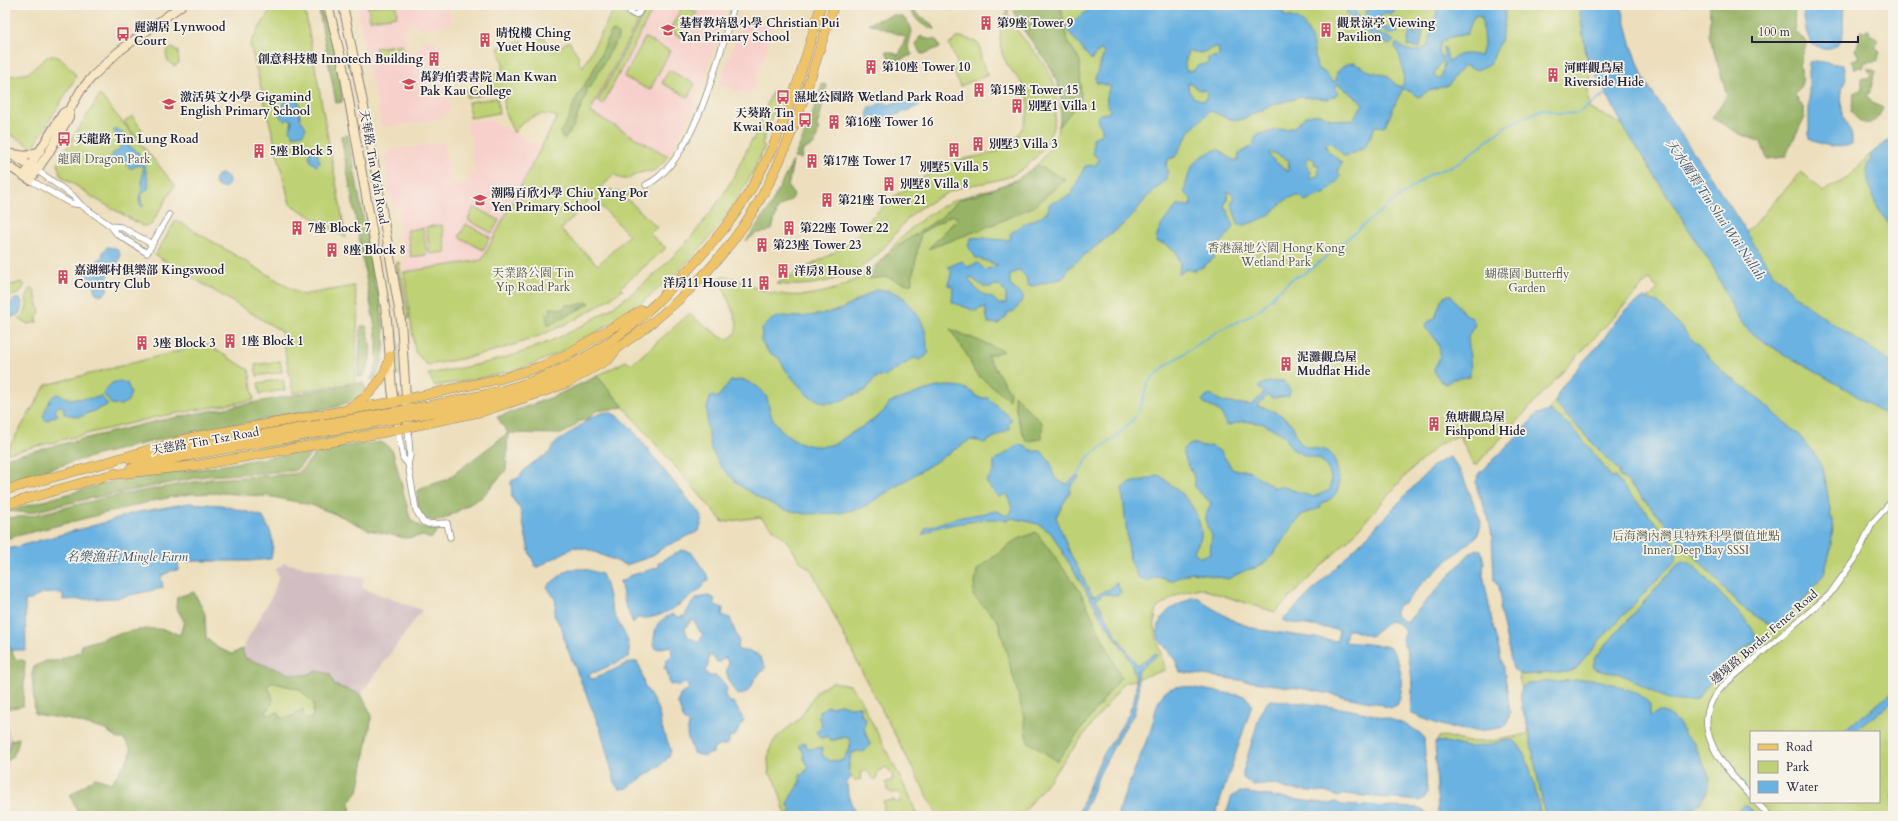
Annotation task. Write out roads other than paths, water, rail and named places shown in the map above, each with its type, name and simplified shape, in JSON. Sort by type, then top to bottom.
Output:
[{"type":"main road","points":[[27,178],[30,166],[64,113],[70,109],[85,85],[105,64],[182,5]]},
{"type":"main road","name":"天華路 Tin Wah Road","points":[[328,5],[342,61],[385,305],[398,430]]},
{"type":"main road","name":"天華路 Tin Wah Road","points":[[343,5],[366,122],[398,302],[403,340],[408,428]]},
{"type":"main road","points":[[796,85],[802,49],[816,5]]},
{"type":"main road","points":[[582,362],[628,328],[681,278],[708,249],[744,201],[769,153],[796,85],[821,5]]},
{"type":"main road","points":[[582,362],[622,344],[660,316],[700,277],[731,240],[759,201],[779,163],[790,135],[834,5]]},
{"type":"main road","points":[[27,178],[38,171],[69,117],[70,109]]},
{"type":"main road","points":[[7,152],[26,156],[40,151]]},
{"type":"main road","points":[[7,152],[38,171]]},
{"type":"main road","points":[[5,164],[27,178]]},
{"type":"main road","points":[[107,462],[193,437],[394,402],[406,398],[481,384],[539,367],[578,349],[656,302]]},
{"type":"main road","points":[[110,475],[195,465],[398,430],[484,411],[569,382],[609,359],[622,344]]},
{"type":"main road","points":[[341,411],[354,405],[370,393],[384,374],[390,356]]},
{"type":"main road","name":"天慈路 Tin Tsz Road","points":[[5,490],[107,462],[196,450],[412,413],[469,406],[519,393],[554,380],[582,362]]},
{"type":"main road","name":"天慈路 Tin Tsz Road","points":[[5,505],[196,450]]},
{"type":"street","points":[[630,6],[630,12],[635,15],[638,14],[644,5]]},
{"type":"street","points":[[646,185],[659,178],[669,168],[693,125],[710,86],[734,5]]},
{"type":"street","points":[[38,171],[73,196],[81,205],[111,226],[117,234],[146,253],[169,215]]},
{"type":"street","points":[[27,178],[70,203],[81,205]]},
{"type":"street","points":[[111,226],[121,227],[152,244]]},
{"type":"street","points":[[408,428],[410,456],[408,464],[414,503],[419,518],[428,524],[447,523],[450,537]]},
{"type":"street","points":[[398,430],[403,458],[408,464]]},
{"type":"street","name":"邊境路 Border Fence Road","points":[[1750,795],[1734,779],[1714,750],[1708,732],[1706,714],[1711,702],[1717,691],[1829,595],[1855,559],[1873,522],[1893,500]]},
{"type":"street","points":[[1757,803],[1770,816]]},
{"type":"water","points":[[1096,5],[1282,5],[1284,16],[1293,17],[1306,27],[1310,34],[1317,68],[1324,72],[1333,82],[1336,81],[1337,72],[1346,64],[1354,63],[1369,71],[1388,76],[1396,85],[1402,87],[1404,78],[1401,60],[1395,46],[1397,43],[1411,51],[1419,51],[1427,47],[1437,12],[1436,5],[1504,5],[1505,13],[1502,35],[1490,64],[1477,70],[1465,66],[1456,74],[1449,85],[1426,92],[1418,97],[1403,89],[1384,127],[1375,126],[1365,148],[1350,155],[1344,156],[1330,142],[1326,144],[1327,150],[1342,163],[1338,172],[1341,177],[1326,193],[1305,201],[1300,196],[1290,198],[1269,215],[1242,226],[1238,223],[1231,204],[1234,198],[1233,194],[1227,192],[1228,196],[1224,207],[1228,211],[1233,226],[1231,231],[1217,248],[1215,257],[1203,267],[1192,271],[1187,269],[1179,274],[1180,263],[1176,251],[1162,243],[1156,242],[1158,232],[1170,213],[1178,205],[1191,206],[1191,199],[1184,192],[1188,176],[1197,160],[1202,156],[1218,149],[1231,159],[1238,161],[1239,154],[1252,146],[1257,135],[1281,129],[1288,129],[1295,126],[1306,116],[1319,114],[1331,119],[1347,121],[1353,119],[1363,104],[1338,84],[1335,88],[1339,92],[1329,99],[1301,97],[1276,104],[1240,120],[1230,119],[1210,111],[1190,131],[1175,157],[1169,159],[1166,165],[1168,175],[1165,181],[1147,197],[1130,219],[1070,267],[1063,278],[1028,286],[1026,277],[1019,270],[1010,275],[1010,285],[1024,297],[1015,311],[1007,313],[1007,316],[998,324],[988,323],[985,307],[975,311],[952,302],[953,287],[948,285],[952,270],[948,267],[962,261],[967,267],[978,263],[985,270],[998,265],[976,258],[968,246],[971,238],[1001,240],[1011,239],[1010,234],[1015,230],[1048,211],[1049,204],[1071,195],[1085,166],[1096,165],[1099,159],[1093,154],[1093,138],[1102,134],[1102,127],[1098,122],[1097,117],[1101,114],[1108,113],[1110,110],[1107,104],[1107,98],[1111,86],[1097,83],[1095,78],[1104,54],[1101,49],[1091,60],[1065,27]],"holes":[[[1474,16],[1482,17],[1484,45],[1480,56],[1463,54],[1456,56],[1448,62],[1446,49],[1443,47],[1444,56],[1443,58],[1441,57],[1439,49],[1441,42],[1451,37],[1467,34]],[[1216,47],[1219,49],[1219,56],[1208,58],[1208,63],[1197,66],[1193,71],[1186,71],[1185,64],[1188,51],[1201,53]],[[1442,61],[1444,63],[1441,78],[1438,79],[1435,77],[1434,73]],[[1189,83],[1193,84],[1197,89],[1207,91],[1206,100],[1204,101],[1193,97],[1188,89]],[[1271,152],[1289,160],[1288,172],[1271,158],[1269,153]],[[1308,157],[1315,160],[1314,164],[1318,165],[1319,175],[1312,178],[1309,176],[1311,173],[1307,164]],[[970,277],[984,287],[991,287],[995,285],[1000,286],[1006,294],[1006,304],[998,304],[993,298],[985,295],[975,288],[969,280]]]},
{"type":"water","points":[[1346,5],[1353,6],[1363,23],[1371,29],[1394,41],[1390,45],[1362,30],[1355,24],[1346,11]]},
{"type":"water","points":[[1375,5],[1386,5],[1393,8],[1395,11],[1390,16],[1387,12],[1379,18],[1387,29],[1395,23],[1393,19],[1395,18],[1402,20],[1402,26],[1399,26],[1398,32],[1390,34],[1384,32],[1368,17],[1366,11]]},
{"type":"water","name":"天水圍渠 Tin Shui Wai Nullah","points":[[1579,5],[1621,5],[1632,46],[1644,79],[1715,183],[1772,272],[1795,296],[1826,319],[1893,363],[1893,420],[1846,389],[1780,352],[1751,333],[1744,326],[1736,314],[1713,267],[1623,126],[1601,83],[1592,71],[1586,54]]},
{"type":"water","points":[[1802,5],[1845,5],[1842,38],[1835,46],[1823,48],[1811,44],[1806,30]]},
{"type":"water","points":[[1410,29],[1415,30],[1414,34],[1417,35],[1418,30],[1423,31],[1420,48],[1407,46]]},
{"type":"water","points":[[1815,61],[1843,65],[1846,78],[1841,99],[1842,111],[1851,134],[1852,144],[1837,147],[1811,140],[1809,135],[1809,62]]},
{"type":"water","points":[[291,95],[295,95],[299,102],[300,118],[306,128],[303,134],[294,136],[290,131],[292,120],[288,119],[285,122],[279,115],[279,111],[286,98]]},
{"type":"water","points":[[918,98],[921,105],[872,125],[867,114],[870,108],[884,102],[889,105],[903,99],[909,102]]},
{"type":"water","points":[[115,129],[126,136],[128,146],[138,152],[140,160],[144,163],[149,184],[148,189],[141,195],[141,203],[144,206],[142,207],[139,199],[143,187],[142,166],[138,165],[133,168],[129,168],[123,159],[115,161],[111,158],[112,154],[119,150],[121,145],[119,139],[114,133]]},
{"type":"water","points":[[1893,136],[1893,228],[1881,214],[1873,199],[1870,191],[1867,164],[1870,162],[1871,154]]},
{"type":"water","points":[[316,148],[320,163],[317,166],[311,162],[309,156],[310,151]]},
{"type":"water","points":[[222,174],[227,176],[229,181],[227,186],[222,188],[217,186],[215,181],[217,176]]},
{"type":"water","points":[[107,247],[116,248],[120,256],[117,264],[107,279],[107,291],[100,295],[95,292],[93,283],[85,272],[88,268],[96,264],[98,259],[102,258],[103,252]]},
{"type":"water","points":[[877,289],[898,294],[913,308],[925,330],[929,353],[921,360],[914,358],[886,376],[875,378],[865,391],[850,396],[839,402],[825,403],[808,396],[787,372],[778,357],[769,353],[761,341],[762,329],[772,319],[782,316],[801,317],[823,314],[842,309]]},
{"type":"water","points":[[1446,295],[1451,295],[1462,311],[1473,319],[1475,324],[1468,337],[1471,369],[1469,377],[1453,379],[1446,384],[1440,380],[1434,371],[1439,359],[1440,351],[1437,342],[1426,329],[1425,324],[1435,318],[1441,301]]},
{"type":"water","points":[[1645,298],[1657,302],[1723,372],[1753,394],[1797,433],[1817,457],[1824,472],[1833,528],[1830,552],[1824,574],[1804,600],[1779,622],[1771,626],[1739,605],[1626,480],[1619,476],[1619,471],[1556,405],[1556,399],[1559,391],[1599,344],[1616,321],[1635,303]]},
{"type":"water","points":[[15,299],[20,299],[23,304],[19,314],[12,317],[8,312],[10,304]]},
{"type":"water","points":[[744,380],[756,386],[765,394],[772,417],[781,429],[801,443],[809,445],[825,446],[834,444],[878,417],[887,408],[890,402],[938,387],[957,386],[967,389],[980,398],[988,398],[1012,419],[1008,424],[1010,429],[984,443],[970,440],[862,508],[840,513],[806,514],[785,510],[761,499],[739,485],[721,467],[711,449],[707,426],[707,408],[711,395],[717,398],[731,381]]},
{"type":"water","points":[[119,381],[127,383],[131,393],[128,401],[121,405],[111,404],[103,393],[112,383]]},
{"type":"water","points":[[1284,381],[1290,390],[1289,396],[1272,398],[1268,395],[1257,406],[1271,410],[1289,421],[1298,440],[1305,446],[1323,449],[1332,454],[1336,464],[1339,481],[1339,486],[1335,494],[1329,500],[1322,503],[1320,508],[1301,515],[1269,560],[1256,568],[1246,570],[1228,579],[1192,572],[1171,581],[1158,577],[1147,581],[1139,579],[1130,562],[1122,488],[1131,483],[1149,479],[1157,475],[1163,478],[1178,491],[1195,511],[1200,524],[1201,538],[1194,552],[1200,557],[1210,554],[1212,535],[1207,526],[1206,519],[1211,503],[1195,488],[1195,481],[1183,449],[1190,445],[1197,444],[1202,447],[1212,446],[1221,452],[1233,470],[1248,470],[1273,487],[1284,487],[1313,497],[1330,490],[1331,476],[1326,466],[1320,459],[1306,456],[1292,449],[1284,435],[1264,424],[1243,421],[1226,426],[1221,414],[1205,404],[1202,400],[1211,394],[1225,402],[1250,405],[1264,393],[1258,387],[1271,382]]},
{"type":"water","points":[[57,394],[70,399],[95,398],[101,396],[108,405],[79,417],[64,414],[64,407],[59,406],[55,410],[58,415],[45,421],[43,416],[47,406],[54,395]]},
{"type":"water","points":[[1550,411],[1575,432],[1591,450],[1611,477],[1615,477],[1675,544],[1677,550],[1676,560],[1600,640],[1576,669],[1567,672],[1521,675],[1513,669],[1500,611],[1501,599],[1499,586],[1494,580],[1492,536],[1488,517],[1477,489],[1476,482],[1480,473],[1514,440],[1537,414]]},
{"type":"water","points":[[609,412],[616,415],[633,430],[701,515],[702,521],[699,531],[666,546],[650,557],[626,565],[587,549],[574,547],[536,568],[529,551],[520,509],[512,498],[511,481],[520,477],[528,467],[548,454],[557,442],[586,421],[597,415]]},
{"type":"water","points":[[1020,444],[1033,451],[1041,451],[1051,465],[1055,477],[1061,482],[1067,484],[1076,476],[1079,477],[1071,486],[1070,492],[1056,517],[1070,553],[1092,595],[1096,596],[1109,589],[1116,582],[1121,592],[1118,595],[1104,594],[1096,599],[1116,635],[1137,665],[1156,653],[1157,656],[1137,671],[1139,692],[1134,714],[1117,740],[1099,775],[1082,816],[1077,816],[1092,778],[1104,753],[1132,706],[1136,680],[1128,658],[1098,612],[1051,533],[1038,524],[1012,518],[1008,520],[988,519],[936,528],[922,535],[926,528],[956,518],[997,511],[1004,515],[1010,515],[1012,509],[1008,496],[1005,494],[999,497],[997,496],[986,482],[994,471],[994,461]]},
{"type":"water","points":[[1450,457],[1460,471],[1468,488],[1481,522],[1480,529],[1477,536],[1422,583],[1406,602],[1399,605],[1395,611],[1395,615],[1403,621],[1408,621],[1469,554],[1477,549],[1481,550],[1484,562],[1483,574],[1492,621],[1505,675],[1510,712],[1507,724],[1504,727],[1479,730],[1457,729],[1412,714],[1411,672],[1409,659],[1402,640],[1405,630],[1397,623],[1389,621],[1371,636],[1352,630],[1347,630],[1345,642],[1385,646],[1393,651],[1401,674],[1401,692],[1397,705],[1390,708],[1375,703],[1305,689],[1180,672],[1174,657],[1159,640],[1157,631],[1161,619],[1169,610],[1193,597],[1199,598],[1207,605],[1236,622],[1260,630],[1337,641],[1339,630],[1286,622],[1283,620],[1370,533],[1433,466]]},
{"type":"water","name":"名樂漁莊 Mingle Farm","points":[[189,503],[221,505],[262,516],[272,536],[273,546],[271,559],[250,561],[178,562],[179,570],[171,571],[161,576],[163,588],[117,598],[63,600],[63,594],[42,593],[31,600],[25,600],[26,650],[11,650],[5,634],[5,550],[133,513]]},
{"type":"water","points":[[682,550],[691,552],[708,576],[709,580],[703,583],[703,587],[696,593],[672,609],[655,617],[637,618],[633,623],[625,604],[620,581],[624,581],[629,576],[659,567],[658,563]]},
{"type":"water","points":[[1682,562],[1688,562],[1695,567],[1750,625],[1757,637],[1751,646],[1735,656],[1723,668],[1696,700],[1689,701],[1677,701],[1666,698],[1619,674],[1602,671],[1593,667],[1595,659],[1602,649],[1677,565]]},
{"type":"water","points":[[569,569],[585,569],[602,574],[613,612],[628,643],[629,657],[593,672],[589,675],[590,678],[593,679],[631,662],[637,662],[640,667],[644,684],[659,711],[661,726],[671,750],[669,757],[661,765],[627,788],[620,789],[616,786],[601,731],[564,640],[563,631],[554,615],[555,598],[547,586]]},
{"type":"water","points":[[709,596],[714,598],[715,605],[723,608],[722,616],[730,618],[739,642],[737,649],[756,654],[760,657],[766,667],[754,680],[751,688],[744,694],[737,695],[729,682],[726,669],[729,664],[725,657],[720,662],[717,662],[712,656],[709,655],[708,666],[705,671],[709,676],[716,676],[724,683],[727,689],[725,696],[729,702],[733,702],[744,720],[735,736],[729,737],[729,743],[713,749],[713,753],[704,756],[693,753],[687,735],[689,724],[684,721],[678,703],[680,695],[689,689],[687,684],[684,683],[680,686],[673,684],[670,685],[667,671],[664,669],[668,658],[672,656],[671,646],[657,649],[653,646],[655,630],[658,623],[672,614],[678,617],[685,616],[689,607],[696,599]],"holes":[[[692,620],[694,620],[700,632],[703,634],[699,642],[688,637],[685,628]]]},
{"type":"water","points":[[1592,679],[1631,690],[1650,704],[1650,716],[1658,712],[1663,712],[1671,716],[1679,723],[1684,735],[1694,743],[1710,778],[1708,790],[1701,802],[1685,813],[1677,816],[1545,816],[1527,724],[1522,708],[1520,694],[1522,687],[1528,683]]},
{"type":"water","points":[[1182,686],[1244,696],[1252,705],[1215,816],[1117,816],[1151,729],[1159,700],[1167,690]]},
{"type":"water","points":[[1893,692],[1893,702],[1854,731],[1842,731]]},
{"type":"water","points":[[1271,700],[1352,710],[1396,721],[1413,728],[1424,737],[1427,793],[1424,799],[1419,801],[1344,794],[1337,797],[1331,793],[1287,789],[1273,784],[1254,786],[1243,778],[1243,772],[1261,711],[1265,704]]},
{"type":"water","points":[[840,704],[850,707],[860,706],[861,715],[866,719],[864,728],[870,745],[864,752],[857,751],[851,754],[848,768],[851,777],[847,782],[848,795],[856,816],[788,816],[791,809],[788,806],[790,797],[800,783],[800,775],[803,774],[809,767],[804,759],[803,750],[799,747],[800,744],[805,743],[807,749],[822,748],[822,755],[830,761],[843,760],[849,749],[850,739],[846,737],[829,741],[827,736],[822,738],[816,732],[822,726],[819,718],[819,712],[827,706],[833,707]]},
{"type":"water","points":[[1507,740],[1513,740],[1519,745],[1524,753],[1535,786],[1541,816],[1438,816],[1435,742],[1469,747],[1484,746]]},
{"type":"water","points":[[1240,792],[1329,804],[1336,802],[1341,805],[1417,808],[1424,811],[1428,816],[1225,816],[1232,796]]},
{"type":"water","points":[[1745,804],[1753,811],[1739,816],[1727,816],[1741,808]]},
{"type":"waterway","points":[[1076,478],[1089,456],[1111,441],[1133,420],[1139,410],[1149,381],[1167,365],[1221,329],[1242,320],[1261,309],[1293,278],[1304,274],[1372,218],[1429,175],[1457,164],[1506,126],[1543,109],[1560,114],[1578,113],[1608,92]]},
{"type":"place","name":"第9座 Tower 9","points":[[986,23]]},
{"type":"place","name":"基督教培恩小學 Christian Pui Yan Primary School","points":[[668,30]]},
{"type":"place","name":"觀景涼亭 Viewing Pavilion","points":[[1326,30]]},
{"type":"place","name":"麗湖居 Lynwood Court","points":[[123,34]]},
{"type":"place","name":"晴悅樓 Ching Yuet House","points":[[485,40]]},
{"type":"place","name":"創意科技樓 Innotech Building","points":[[434,59]]},
{"type":"place","name":"第10座 Tower 10","points":[[871,67]]},
{"type":"place","name":"河畔觀鳥屋 Riverside Hide","points":[[1553,75]]},
{"type":"place","name":"萬鈞伯裘書院 Man Kwan Pak Kau College","points":[[409,84]]},
{"type":"place","name":"第15座 Tower 15","points":[[979,90]]},
{"type":"place","name":"濕地公園路 Wetland Park Road","points":[[783,97]]},
{"type":"place","name":"激活英文小學 Gigamind English Primary School","points":[[169,104]]},
{"type":"place","name":"別墅1 Villa 1","points":[[1017,106]]},
{"type":"place","name":"天葵路 Tin Kwai Road","points":[[805,120]]},
{"type":"place","name":"第16座 Tower 16","points":[[834,122]]},
{"type":"place","name":"天龍路 Tin Lung Road","points":[[64,139]]},
{"type":"place","name":"別墅3 Villa 3","points":[[978,144]]},
{"type":"place","name":"別墅5 Villa 5","points":[[954,150]]},
{"type":"place","name":"5座 Block 5","points":[[259,151]]},
{"type":"place","name":"第17座 Tower 17","points":[[812,161]]},
{"type":"place","name":"別墅8 Villa 8","points":[[889,184]]},
{"type":"place","name":"潮陽百欣小學 Chiu Yang Por Yen Primary School","points":[[480,200]]},
{"type":"place","name":"第21座 Tower 21","points":[[827,200]]},
{"type":"place","name":"7座 Block 7","points":[[297,228]]},
{"type":"place","name":"第22座 Tower 22","points":[[789,228]]},
{"type":"place","name":"第23座 Tower 23","points":[[762,245]]},
{"type":"place","name":"8座 Block 8","points":[[332,250]]},
{"type":"place","name":"洋房8 House 8","points":[[783,271]]},
{"type":"place","name":"嘉湖鄉村俱樂部 Kingswood Country Club","points":[[63,277]]},
{"type":"place","name":"洋房11 House 11","points":[[764,283]]},
{"type":"place","name":"1座 Block 1","points":[[230,341]]},
{"type":"place","name":"3座 Block 3","points":[[142,343]]},
{"type":"place","name":"泥灘觀鳥屋 Mudflat Hide","points":[[1286,364]]},
{"type":"place","name":"魚塘觀鳥屋 Fishpond Hide","points":[[1434,424]]},
{"type":"park label","name":"龍園 Dragon Park","points":[[104,159]]},
{"type":"park label","name":"香港濕地公園 Hong Kong Wetland Park","points":[[1276,255]]},
{"type":"park label","name":"天業路公園 Tin Yip Road Park","points":[[533,280]]},
{"type":"park label","name":"蝴碟園 Butterfly Garden","points":[[1527,281]]},
{"type":"park label","name":"后海灣內灣具特殊科學價值地點 Inner Deep Bay SSSI","points":[[1696,543]]}]
